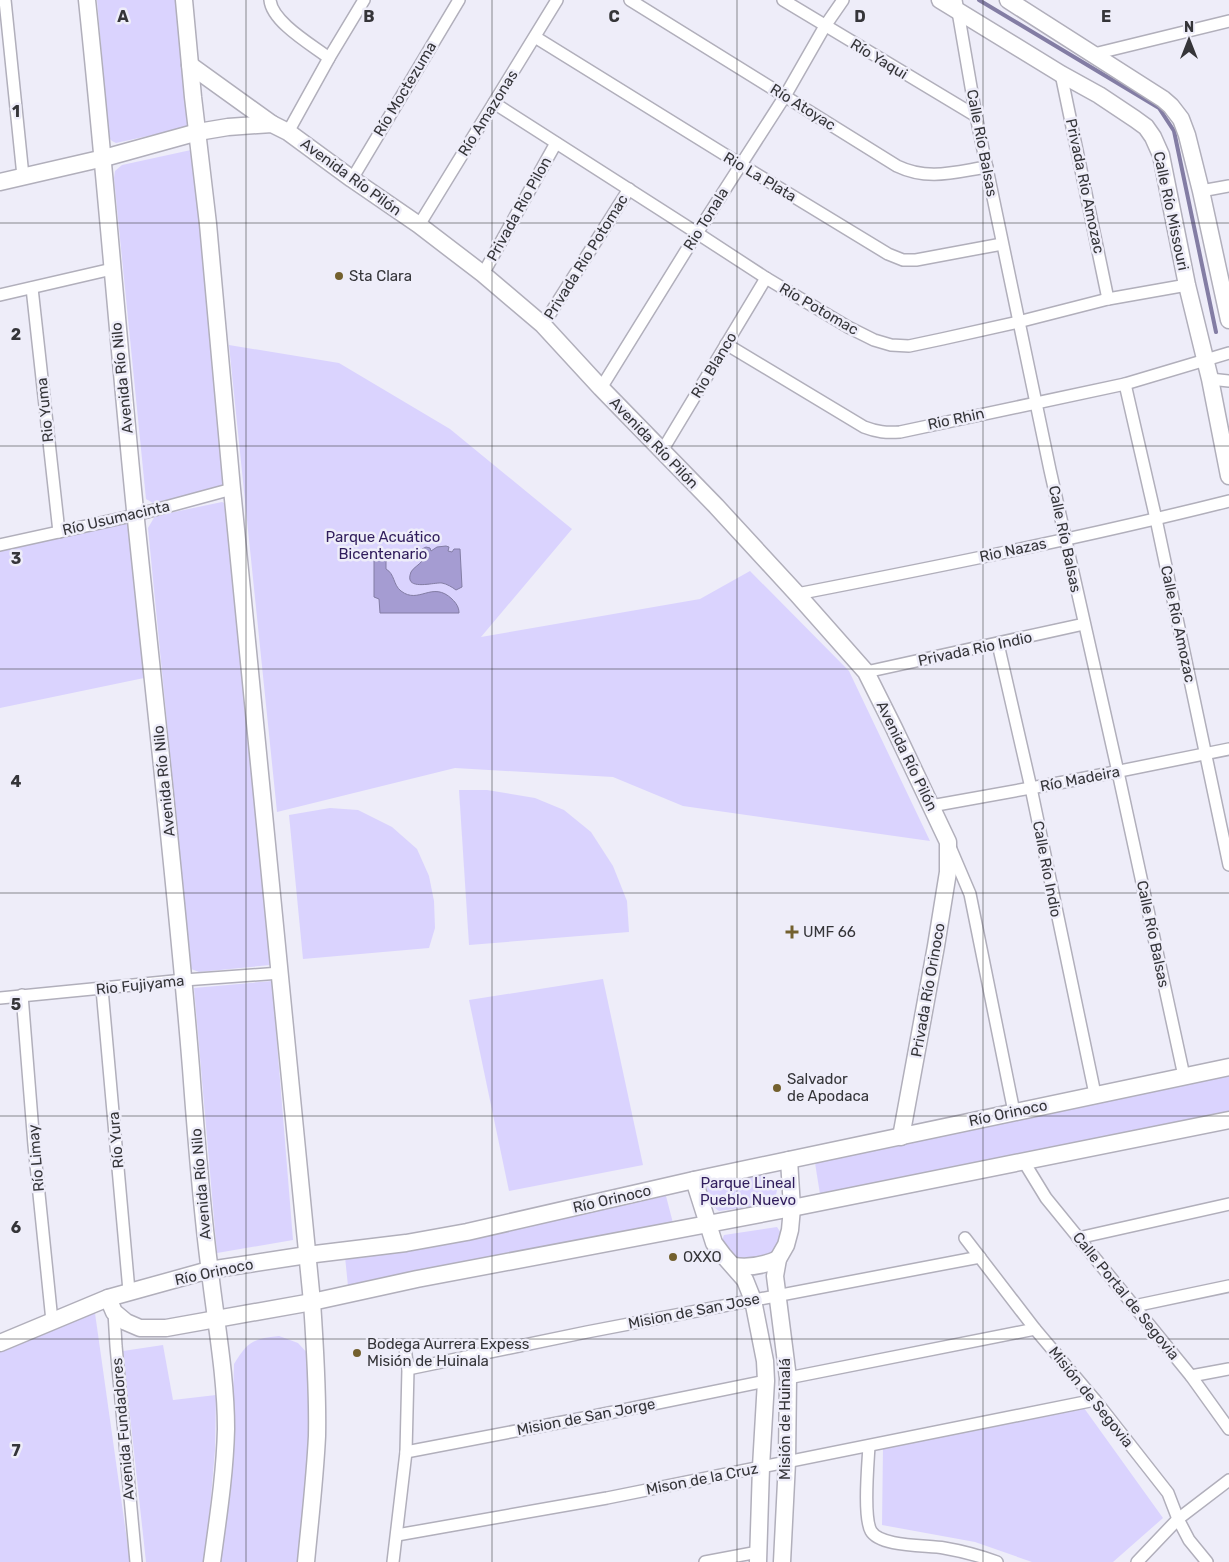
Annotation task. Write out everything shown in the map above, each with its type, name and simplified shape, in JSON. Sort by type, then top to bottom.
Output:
[{"type":"street","points":[[5,0],[23,176]]},
{"type":"street","name":"Avenida Río Nilo","points":[[87,0],[104,158],[112,269],[136,515],[184,980],[209,1270],[224,1378],[226,1432],[212,1562]]},
{"type":"street","points":[[184,0],[208,224],[232,489],[312,1302],[317,1434],[306,1562]]},
{"type":"street","points":[[288,132],[364,0]]},
{"type":"street","name":"Río Moctezuma","points":[[352,179],[459,0]]},
{"type":"street","name":"Río Amazonas","points":[[419,225],[557,0]]},
{"type":"street","name":"Río Atoyac","points":[[630,0],[909,172],[933,175],[987,167]]},
{"type":"street","name":"Río Yaqui","points":[[783,0],[976,116]]},
{"type":"street","name":"Rio Tonala","points":[[601,388],[697,232],[785,96],[825,26],[843,0]]},
{"type":"street","name":"Calle Río Missouri","points":[[940,0],[957,5],[1061,74],[1099,95],[1146,127],[1153,137],[1161,155],[1187,285],[1210,379],[1229,476]]},
{"type":"street","points":[[1008,0],[1155,93],[1171,106],[1181,119],[1201,191],[1229,320]]},
{"type":"street","points":[[271,2],[282,22],[329,58]]},
{"type":"street","name":"Calle Río Balsas","points":[[957,5],[976,116],[1018,322],[1184,1076]]},
{"type":"street","points":[[1094,54],[1229,21]]},
{"type":"street","name":"Rio La Plata","points":[[534,37],[888,254],[902,260],[916,260],[1002,244]]},
{"type":"street","name":"Avenida Río Pilón","points":[[190,65],[419,225],[483,274],[543,325],[601,388],[716,506],[866,672],[948,842],[970,894],[1014,1112]]},
{"type":"street","name":"Privada Rio Amozac","points":[[1061,74],[1108,299]]},
{"type":"street","name":"Río Potomac","points":[[494,103],[766,278],[848,327],[874,340],[891,345],[908,346],[1018,322],[1108,299],[1187,285]]},
{"type":"street","points":[[0,182],[104,158],[198,132],[228,127],[272,124]]},
{"type":"street","name":"Privada Rio Pilon","points":[[483,274],[556,143]]},
{"type":"street","points":[[1201,191],[1229,186]]},
{"type":"street","name":"Privada Rio Potomac","points":[[543,325],[629,189]]},
{"type":"street","points":[[0,295],[112,269]]},
{"type":"street","name":"Rio Blanco","points":[[662,451],[766,278]]},
{"type":"street","name":"Rio Yuma","points":[[32,288],[59,532]]},
{"type":"street","name":"Rio Rhin","points":[[726,344],[864,427],[877,432],[888,433],[1125,384],[1229,352]]},
{"type":"street","points":[[1210,379],[1229,381]]},
{"type":"street","name":"Calle Río Amozac","points":[[1125,384],[1156,519],[1229,865]]},
{"type":"street","name":"Río Usumacinta","points":[[0,545],[136,515],[232,489]]},
{"type":"street","name":"Rio Nazas","points":[[797,594],[929,568],[1156,519],[1229,501]]},
{"type":"street","name":"Privada Rio Indio","points":[[866,672],[1084,624]]},
{"type":"street","name":"Calle Río Indio","points":[[998,644],[1031,788],[1095,1094]]},
{"type":"street","name":"Río Madeira","points":[[931,806],[1118,772],[1229,749]]},
{"type":"street","name":"Privada Río Orinoco","points":[[901,1137],[948,872],[948,842]]},
{"type":"street","name":"Rio Fujiyama","points":[[0,998],[184,980],[280,973]]},
{"type":"street","name":"Río Yura","points":[[102,989],[129,1291]]},
{"type":"street","name":"Río Limay","points":[[22,995],[35,1155],[52,1321]]},
{"type":"street","name":"Río Orinoco","points":[[0,1343],[52,1321],[111,1305],[129,1291],[209,1270],[307,1255],[406,1243],[468,1232],[694,1180],[1229,1067]]},
{"type":"street","points":[[111,1305],[126,1322],[140,1328],[166,1328],[216,1320],[312,1302],[417,1279],[792,1208],[1229,1120]]},
{"type":"street","name":"Misión de Huinalá","points":[[782,1562],[787,1462],[788,1378],[775,1276],[778,1259],[786,1245],[790,1230],[792,1208],[789,1160]]},
{"type":"street","name":"Calle Portal de Segovia","points":[[1024,1162],[1046,1198],[1191,1376],[1229,1429]]},
{"type":"street","name":"Misión de Huinalá","points":[[694,1180],[714,1243],[745,1280],[753,1300],[765,1361],[766,1381],[760,1467],[758,1557]]},
{"type":"street","points":[[1078,1238],[1229,1204]]},
{"type":"street","name":"Misión de Segovia","points":[[965,1238],[1035,1329],[1168,1493],[1189,1540],[1207,1562]]},
{"type":"street","name":"Mision de San Jose","points":[[408,1370],[578,1334],[980,1257]]},
{"type":"street","points":[[734,1266],[748,1268],[760,1266],[778,1259]]},
{"type":"street","points":[[1134,1306],[1229,1286]]},
{"type":"street","name":"Avenida Fundadores","points":[[111,1305],[136,1562]]},
{"type":"street","points":[[788,1378],[1035,1329]]},
{"type":"street","points":[[393,1562],[406,1452],[408,1370],[405,1348]]},
{"type":"street","points":[[1191,1376],[1229,1369]]},
{"type":"street","name":"Mision de San Jorge","points":[[406,1452],[766,1381]]},
{"type":"street","name":"Mison de la Cruz","points":[[397,1535],[606,1498],[1094,1400]]},
{"type":"street","points":[[869,1446],[867,1503],[871,1532],[878,1538],[893,1543],[943,1548],[997,1562]]},
{"type":"street","points":[[1136,1562],[1178,1519],[1229,1480]]},
{"type":"street","points":[[704,1562],[758,1557]]},
{"type":"green space","points":[[97,0],[180,0],[189,127],[116,143],[109,138]]},
{"type":"green space","points":[[191,150],[195,151],[229,479],[223,487],[153,503],[146,499],[114,178],[115,171],[122,165]]},
{"type":"green space","name":"Parque Acuático Bicentenario","points":[[229,345],[339,363],[450,429],[572,529],[481,637],[700,599],[750,571],[849,671],[930,841],[683,806],[613,777],[455,768],[277,812]]},
{"type":"green space","points":[[222,502],[228,505],[276,956],[270,965],[199,972],[191,969],[148,528],[155,516]]},
{"type":"green space","points":[[127,519],[144,678],[0,708],[0,547]]},
{"type":"green space","points":[[459,790],[487,790],[535,798],[564,810],[591,832],[613,866],[627,901],[629,932],[469,945]]},
{"type":"green space","points":[[330,808],[358,810],[392,827],[417,849],[429,876],[434,901],[435,928],[429,948],[303,959],[289,815]]},
{"type":"green space","points":[[603,979],[643,1165],[509,1191],[469,1000]]},
{"type":"green space","points":[[272,981],[293,1240],[217,1253],[194,988]]},
{"type":"green space","name":"Parque Lineal Pueblo Nuevo","points":[[1229,1073],[1229,1111],[820,1194],[815,1163]]},
{"type":"green space","name":"Parque Lineal Pueblo Nuevo","points":[[761,1173],[778,1186],[774,1203],[719,1211],[706,1201],[707,1187],[716,1182]]},
{"type":"green space","points":[[666,1196],[673,1223],[348,1286],[345,1257],[450,1244]]},
{"type":"green space","points":[[777,1227],[781,1233],[780,1240],[775,1250],[767,1257],[753,1260],[744,1259],[729,1254],[724,1249],[722,1243],[724,1235]]},
{"type":"green space","points":[[95,1313],[130,1562],[0,1562],[0,1352]]},
{"type":"green space","points":[[279,1336],[298,1343],[311,1357],[310,1456],[299,1562],[220,1562],[231,1473],[234,1364],[243,1350],[252,1342],[263,1338]]},
{"type":"green space","points":[[163,1345],[173,1400],[216,1395],[215,1450],[207,1544],[203,1562],[146,1562],[123,1351]]},
{"type":"green space","points":[[1084,1408],[1163,1518],[1113,1562],[1032,1562],[975,1542],[882,1525],[883,1447]]},
{"type":"shaded area","points":[[426,547],[430,548],[431,551],[437,547],[449,547],[448,551],[452,552],[454,549],[460,549],[462,587],[456,590],[442,583],[420,585],[411,582],[411,572],[422,561],[420,553],[422,549]]},
{"type":"shaded area","points":[[374,550],[391,550],[386,562],[386,569],[401,591],[408,595],[432,592],[445,594],[456,604],[459,613],[380,613],[379,599],[374,597]]},
{"type":"waterway","points":[[979,0],[1159,108],[1174,131],[1216,332]]},
{"type":"place","name":"Sta Clara","points":[[339,276]]},
{"type":"place","name":"UMF 66","points":[[792,932]]},
{"type":"place","name":"Salvador de Apodaca","points":[[777,1088]]},
{"type":"place","name":"OXXO","points":[[673,1257]]},
{"type":"place","name":"Bodega Aurrera Expess Misión de Huinala","points":[[357,1353]]}]
